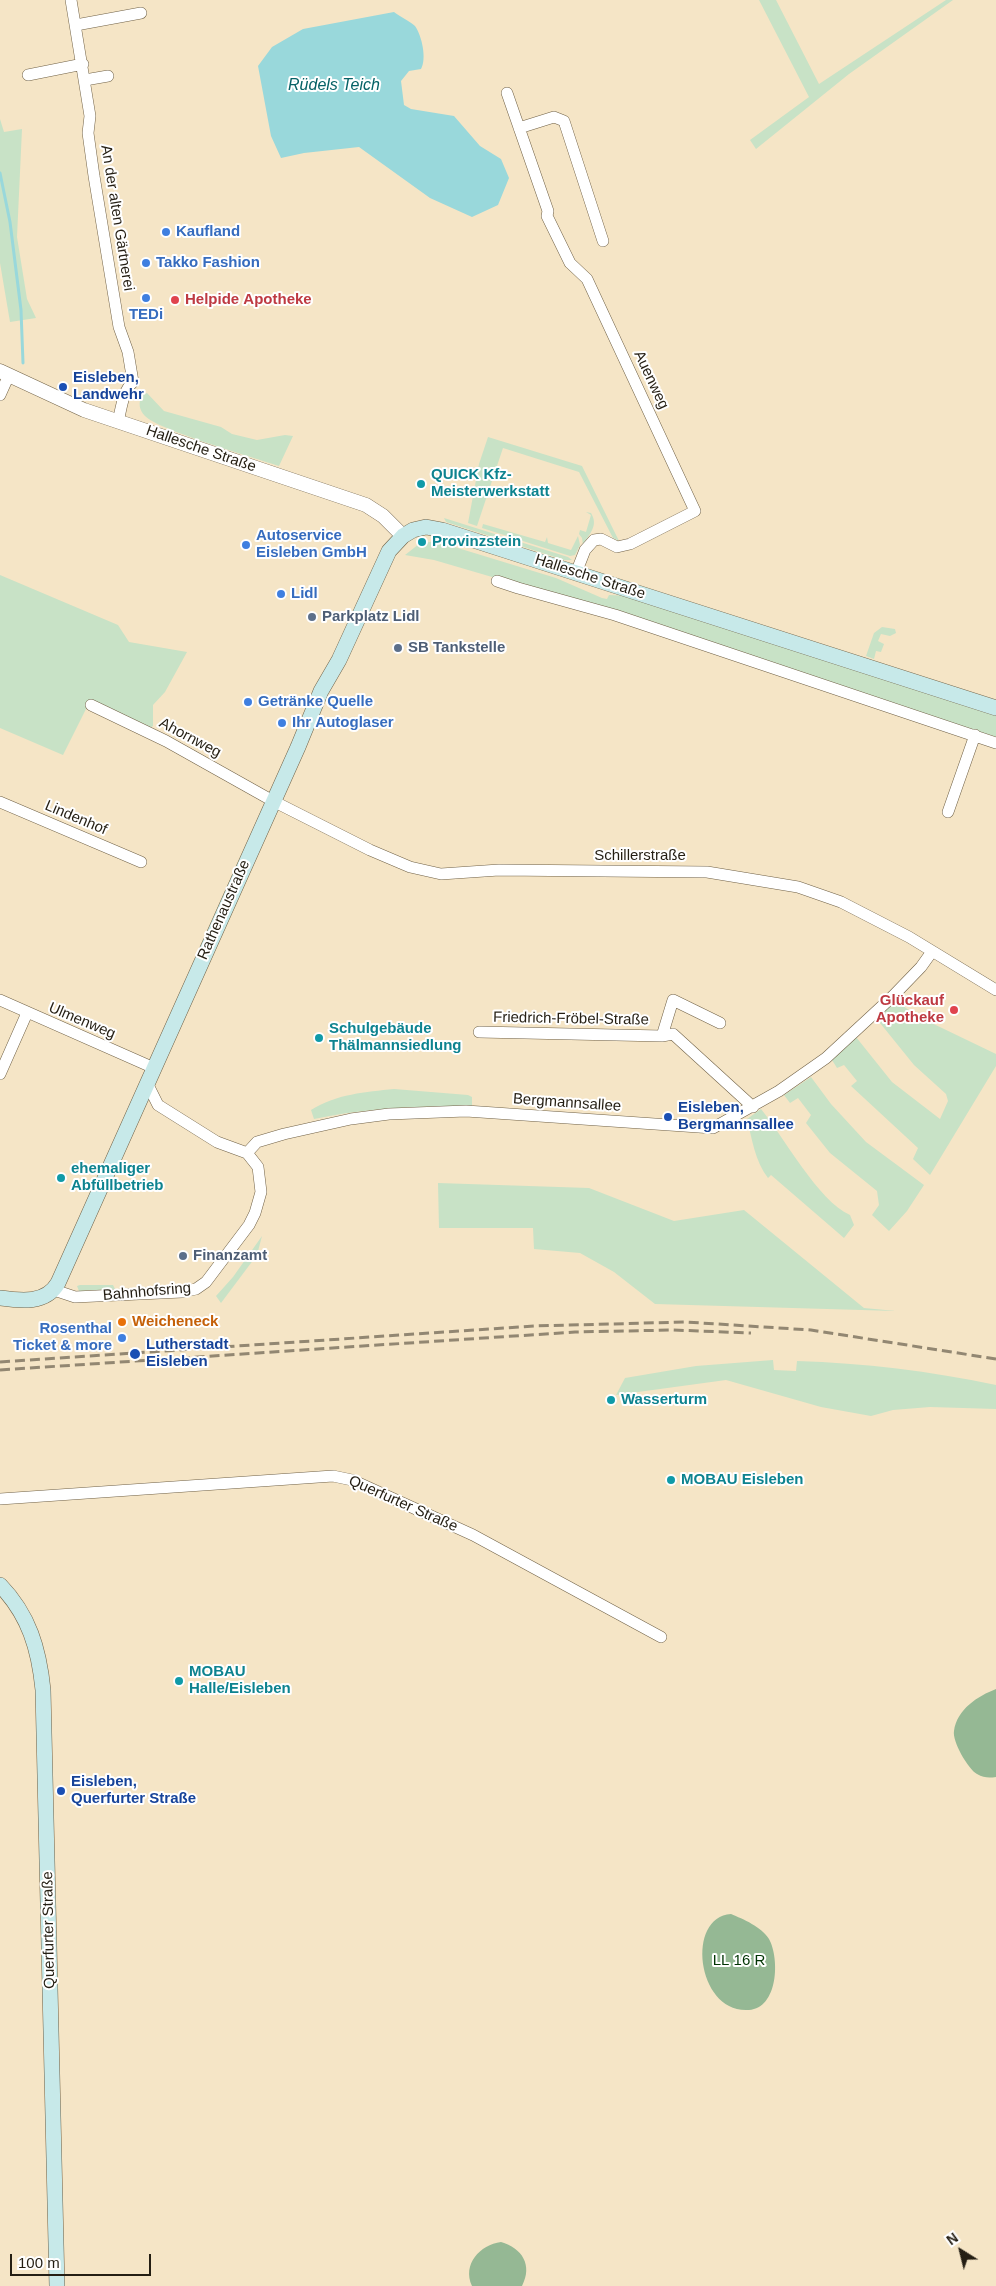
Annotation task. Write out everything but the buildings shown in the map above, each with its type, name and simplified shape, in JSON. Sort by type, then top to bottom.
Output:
[{"type":"main road","name":"Hallesche Straße","points":[[402,536],[418,529],[436,528],[996,708]]},
{"type":"main road","name":"Rathenaustraße","points":[[54,1290],[274,801],[322,688],[339,660],[380,569],[392,548],[402,536]]},
{"type":"main road","points":[[0,1298],[39,1299],[54,1290]]},
{"type":"main road","name":"Querfurter Straße","points":[[0,1585],[18,1607],[32,1635],[39,1659],[42,1683],[57,2286]]},
{"type":"street","name":"An der alten Gärtnerei","points":[[71,0],[90,116],[88,133],[94,176],[119,327],[128,352],[133,382],[124,398],[118,422]]},
{"type":"street","points":[[76,26],[141,13]]},
{"type":"street","points":[[28,75],[82,61]]},
{"type":"street","points":[[85,80],[108,76]]},
{"type":"street","name":"Auenweg","points":[[506,93],[548,211],[547,216],[570,263],[587,279],[695,511],[630,544],[617,547],[601,539],[594,540],[585,550],[576,573]]},
{"type":"street","points":[[519,128],[554,117],[564,121],[603,242]]},
{"type":"street","name":"Hallesche Straße","points":[[3,382],[366,505],[384,516],[402,536]]},
{"type":"street","name":"Hallesche Straße","points":[[497,580],[518,588],[615,615],[996,743]]},
{"type":"street","name":"Ahornweg","points":[[91,705],[166,742],[274,801]]},
{"type":"street","points":[[948,812],[975,736]]},
{"type":"street","name":"Schillerstraße","points":[[274,801],[370,850],[410,867],[441,874],[499,870],[707,872],[798,887],[841,902],[909,937],[931,953],[996,990]]},
{"type":"street","name":"Lindenhof","points":[[0,802],[141,862]]},
{"type":"street","name":"Bergmannsallee","points":[[246,1153],[257,1142],[284,1134],[351,1119],[390,1114],[466,1111],[713,1128],[753,1107],[805,1073],[847,1040],[915,974],[931,953]]},
{"type":"street","name":"Ulmenweg","points":[[0,1000],[154,1068]]},
{"type":"street","name":"Friedrich-Fröbel-Straße","points":[[662,1036],[673,1000],[720,1022]]},
{"type":"street","points":[[0,1074],[27,1013]]},
{"type":"street","name":"Friedrich-Fröbel-Straße","points":[[479,1032],[662,1036],[673,1034],[753,1107]]},
{"type":"street","points":[[147,1083],[158,1105],[217,1142],[246,1153]]},
{"type":"street","points":[[134,1110],[158,1105]]},
{"type":"street","name":"Bahnhofsring","points":[[54,1290],[75,1297],[182,1292],[201,1286],[212,1276],[255,1213],[261,1192],[258,1167],[246,1153]]},
{"type":"street","name":"Querfurter Straße","points":[[0,1499],[333,1476],[352,1480],[472,1535],[661,1637]]},
{"type":"green space","points":[[759,0],[776,0],[819,84],[946,0],[953,0],[849,74],[756,149],[750,140],[809,97]]},
{"type":"green space","points":[[0,119],[4,132],[22,129],[17,237],[27,299],[36,318],[10,322],[0,263]]},
{"type":"green space","points":[[147,393],[164,411],[221,427],[232,434],[257,440],[285,435],[293,436],[279,466],[187,436],[154,422],[141,411],[140,401],[142,395]]},
{"type":"green space","points":[[488,437],[582,466],[619,541],[613,538],[579,472],[503,448],[477,526],[468,523],[479,464]]},
{"type":"green space","points":[[586,512],[591,513],[594,526],[583,545],[579,534],[580,530],[586,532],[591,515]]},
{"type":"green space","points":[[444,518],[568,557],[572,560],[564,560],[446,522]]},
{"type":"green space","points":[[483,524],[545,542],[547,537],[548,543],[571,550],[578,536],[580,545],[575,555],[570,556],[482,528]]},
{"type":"green space","points":[[435,541],[556,578],[602,598],[607,599],[609,595],[631,596],[996,713],[996,737],[516,584],[434,560],[405,555],[419,544]]},
{"type":"green space","points":[[0,575],[118,625],[129,642],[187,652],[165,692],[153,705],[153,726],[148,729],[90,701],[63,755],[0,728]]},
{"type":"green space","points":[[882,627],[895,629],[896,633],[890,636],[881,634],[878,641],[884,644],[881,652],[876,651],[874,659],[866,656],[874,633]]},
{"type":"green space","points":[[895,1000],[917,1016],[996,1054],[996,1066],[930,1175],[913,1159],[918,1148],[851,1086],[857,1081],[844,1065],[837,1068],[832,1060],[856,1037],[892,1082],[940,1119],[948,1101],[946,1094],[914,1065],[876,1018]]},
{"type":"green space","points":[[811,1077],[831,1104],[866,1142],[924,1185],[907,1211],[889,1231],[872,1215],[879,1205],[877,1191],[830,1153],[806,1123],[811,1115],[798,1098],[790,1103],[784,1095]]},
{"type":"green space","points":[[394,1089],[468,1095],[472,1097],[472,1107],[432,1106],[393,1108],[353,1112],[314,1119],[311,1110],[341,1097]]},
{"type":"green space","points":[[761,1109],[814,1183],[838,1208],[850,1215],[854,1225],[844,1238],[771,1175],[768,1178],[755,1150],[747,1119]]},
{"type":"green space","points":[[438,1183],[589,1188],[674,1221],[744,1210],[864,1308],[896,1311],[655,1304],[614,1272],[580,1253],[534,1249],[533,1228],[439,1228]]},
{"type":"green space","points":[[262,1236],[257,1255],[221,1303],[216,1296],[233,1277]]},
{"type":"green space","points":[[113,1285],[115,1289],[79,1291],[77,1286]]},
{"type":"green space","points":[[773,1360],[774,1370],[796,1371],[797,1361],[847,1364],[922,1372],[996,1385],[996,1409],[930,1407],[893,1410],[871,1416],[821,1407],[726,1380],[616,1395],[625,1378],[696,1366]]},
{"type":"green space","points":[[996,1689],[996,1777],[987,1777],[977,1774],[965,1761],[955,1741],[954,1731],[959,1716],[969,1704],[982,1695]]},
{"type":"green space","name":"LL 16 R","points":[[731,1914],[752,1924],[766,1935],[775,1958],[774,1981],[771,1992],[766,2001],[759,2007],[749,2010],[731,2007],[718,1997],[708,1982],[703,1965],[703,1947],[707,1931],[716,1919]]},
{"type":"green space","points":[[501,2242],[515,2248],[524,2258],[526,2271],[522,2286],[472,2286],[469,2270],[471,2263],[480,2251]]},
{"type":"water","name":"Rüdels Teich","points":[[394,12],[410,22],[418,30],[424,54],[421,69],[409,71],[401,81],[404,105],[411,109],[454,116],[480,146],[501,159],[509,178],[498,205],[472,217],[430,198],[359,147],[304,153],[281,158],[271,136],[258,66],[272,47],[303,29]]},
{"type":"waterway","points":[[0,173],[10,222],[21,310],[23,363]]},
{"type":"railway","points":[[0,1362],[534,1326],[686,1322],[811,1330],[996,1359]]},
{"type":"railway","points":[[0,1370],[575,1332],[673,1330],[751,1333]]},
{"type":"place","name":"Kaufland","points":[[166,232]]},
{"type":"place","name":"Takko Fashion","points":[[146,263]]},
{"type":"place","name":"TEDi","points":[[146,298]]},
{"type":"place","name":"Helpide Apotheke","points":[[175,300]]},
{"type":"place","name":"Eisleben, Landwehr","points":[[63,387]]},
{"type":"place","name":"QUICK Kfz- Meisterwerkstatt","points":[[421,484]]},
{"type":"place","name":"Provinzstein","points":[[422,542]]},
{"type":"place","name":"Autoservice Eisleben GmbH","points":[[246,545]]},
{"type":"place","name":"Lidl","points":[[281,594]]},
{"type":"place","name":"Parkplatz Lidl","points":[[312,617]]},
{"type":"place","name":"SB Tankstelle","points":[[398,648]]},
{"type":"place","name":"Getränke Quelle","points":[[248,702]]},
{"type":"place","name":"Ihr Autoglaser","points":[[282,723]]},
{"type":"place","name":"Glückauf Apotheke","points":[[954,1010]]},
{"type":"place","name":"Schulgebäude Thälmannsiedlung","points":[[319,1038]]},
{"type":"place","name":"Eisleben, Bergmannsallee","points":[[668,1117]]},
{"type":"place","name":"ehemaliger Abfüllbetrieb","points":[[61,1178]]},
{"type":"place","name":"Finanzamt","points":[[183,1256]]},
{"type":"place","name":"Weicheneck","points":[[122,1322]]},
{"type":"place","name":"Rosenthal Ticket & more","points":[[122,1338]]},
{"type":"place","name":"Lutherstadt Eisleben","points":[[135,1354]]},
{"type":"place","name":"Wasserturm","points":[[611,1400]]},
{"type":"place","name":"MOBAU Eisleben","points":[[671,1480]]},
{"type":"place","name":"MOBAU Halle/Eisleben","points":[[179,1681]]},
{"type":"place","name":"Eisleben, Querfurter Straße","points":[[61,1791]]}]
